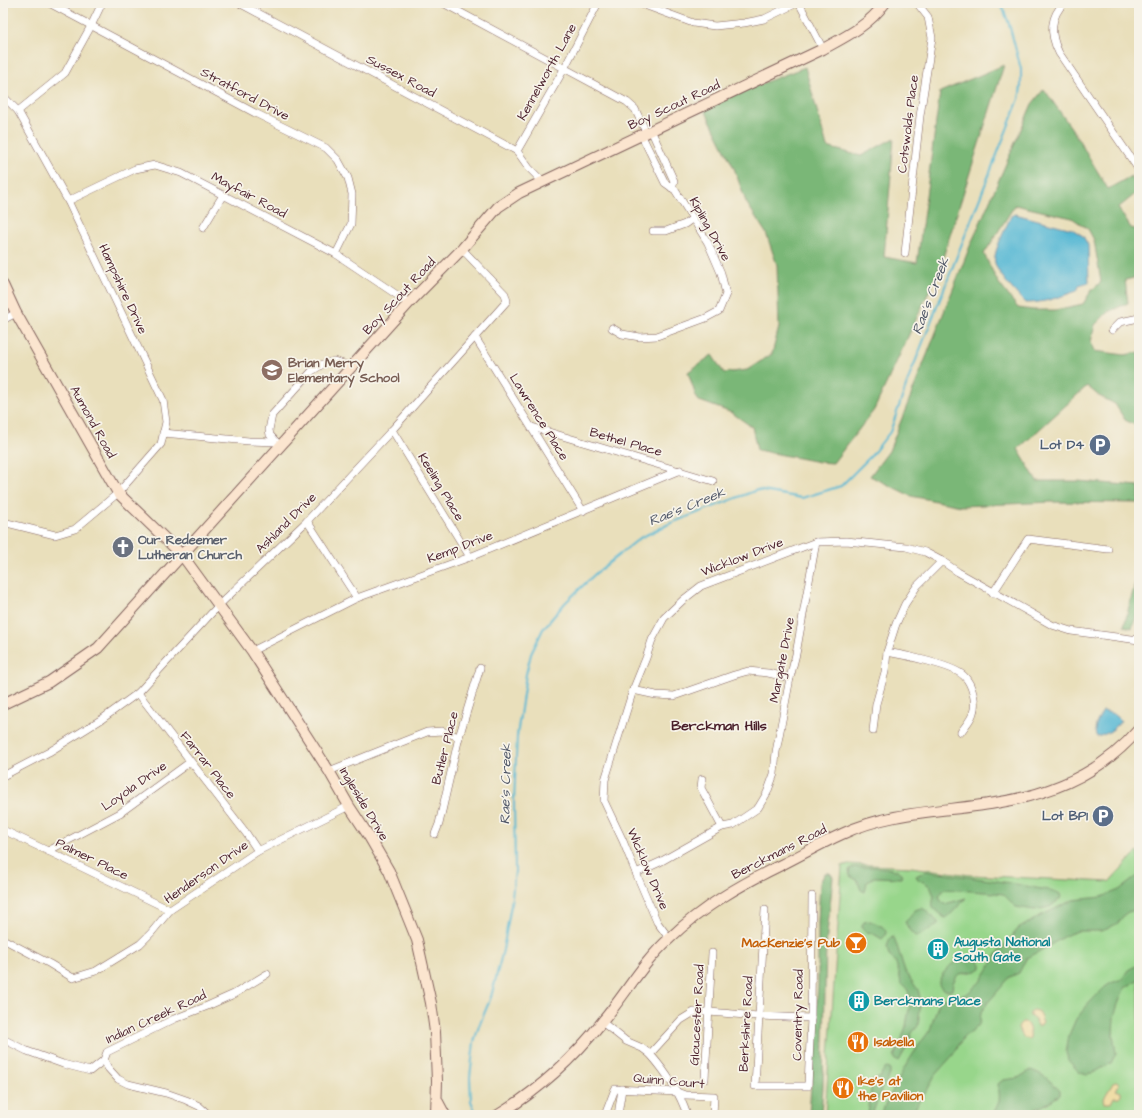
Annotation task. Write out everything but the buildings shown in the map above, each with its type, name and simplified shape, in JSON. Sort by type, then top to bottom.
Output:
[{"type":"street","name":"Stratford Drive","points":[[49,3],[255,113],[326,148],[338,160],[348,178],[352,194],[351,224],[336,254]]},
{"type":"street","points":[[18,111],[65,73],[102,3]]},
{"type":"street","name":"Sussex Road","points":[[239,3],[517,151],[529,168],[542,181]]},
{"type":"street","name":"Kipling Drive","points":[[443,3],[627,102],[635,109],[646,132],[674,181],[672,188]]},
{"type":"street","name":"Kennelworth Lane","points":[[517,151],[564,68],[598,3]]},
{"type":"street","points":[[639,3],[693,23],[715,26],[738,24],[764,19],[798,3],[823,49]]},
{"type":"street","name":"Boy Scout Road","points":[[3,704],[49,682],[98,648],[182,555],[278,444],[409,303],[462,249],[498,207],[519,192],[823,49],[857,30],[877,14],[885,3]]},
{"type":"street","name":"Cotswolds Place","points":[[905,253],[920,116],[932,38],[928,17],[917,3]]},
{"type":"street","points":[[1064,3],[1060,7],[1054,19],[1052,36],[1054,43],[1139,170]]},
{"type":"street","name":"Hampshire Drive","points":[[3,96],[18,111],[68,201],[163,400],[166,422],[161,444],[118,493],[75,529],[55,535],[3,522]]},
{"type":"street","name":"Kipling Drive","points":[[612,328],[622,334],[640,337],[657,336],[706,318],[719,311],[726,294],[721,273],[708,243],[675,190],[665,183],[646,132]]},
{"type":"street","name":"Mayfair Road","points":[[68,201],[135,169],[155,165],[181,173],[336,254],[409,303]]},
{"type":"street","points":[[203,228],[223,195]]},
{"type":"street","points":[[653,231],[666,231],[685,224],[692,219]]},
{"type":"street","name":"Ashland Drive","points":[[3,776],[49,752],[102,719],[138,693],[219,605],[307,521],[392,430],[507,301],[505,294],[462,249]]},
{"type":"street","name":"Aumond Road","points":[[3,285],[16,313],[118,493],[182,555]]},
{"type":"street","points":[[3,320],[16,313]]},
{"type":"street","points":[[1112,330],[1120,322],[1139,318]]},
{"type":"street","name":"Lawrence Place","points":[[475,336],[583,510]]},
{"type":"street","points":[[278,444],[270,435],[269,430],[272,415],[312,371],[322,364],[334,361],[344,364],[350,368]]},
{"type":"street","name":"Bethel Place","points":[[532,427],[713,480]]},
{"type":"street","name":"Keeling Place","points":[[392,430],[470,557]]},
{"type":"street","points":[[163,433],[278,444]]},
{"type":"street","name":"Kemp Drive","points":[[252,651],[357,598],[470,557],[680,470]]},
{"type":"street","points":[[307,521],[357,598]]},
{"type":"street","points":[[993,592],[1028,539],[1108,549]]},
{"type":"street","name":"Wicklow Drive","points":[[669,938],[657,922],[624,841],[604,801],[605,780],[633,690],[652,640],[664,618],[701,586],[816,542],[846,541],[906,547],[925,552],[942,561],[958,572],[1052,626],[1071,631],[1139,640]]},
{"type":"street","name":"Margate Drive","points":[[636,873],[660,862],[722,827],[732,825],[758,808],[767,793],[774,774],[776,752],[796,654],[816,542]]},
{"type":"street","name":"Ingleside Drive","points":[[182,555],[252,651],[329,771],[348,806],[370,838],[389,871],[416,940],[431,1003],[436,1032],[436,1115]]},
{"type":"street","points":[[873,731],[876,704],[885,672],[887,652],[896,624],[905,604],[917,586],[942,561]]},
{"type":"street","points":[[887,652],[949,668],[963,676],[972,688],[974,700],[973,713],[961,732]]},
{"type":"street","name":"Butler Place","points":[[435,834],[439,824],[459,737],[480,668]]},
{"type":"street","points":[[633,690],[656,695],[674,696],[748,671],[768,673],[790,678]]},
{"type":"street","name":"Farrar Place","points":[[138,693],[258,851]]},
{"type":"street","name":"Berckmans Road","points":[[498,1115],[507,1110],[548,1079],[568,1061],[602,1022],[650,959],[669,938],[700,911],[729,892],[842,834],[881,820],[908,814],[1000,802],[1036,795],[1054,789],[1076,779],[1108,759],[1139,729]]},
{"type":"street","points":[[329,771],[427,732],[442,731],[459,737]]},
{"type":"street","name":"Loyola Drive","points":[[48,851],[120,813],[190,762]]},
{"type":"street","points":[[702,779],[701,788],[722,827]]},
{"type":"street","name":"Henderson Drive","points":[[3,939],[73,978],[96,971],[140,944],[170,910],[258,851],[348,806]]},
{"type":"street","name":"Palmer Place","points":[[3,830],[170,910]]},
{"type":"street","name":"Coventry Road","points":[[808,1086],[811,1018],[812,896]]},
{"type":"street","name":"Berkshire Road","points":[[765,910],[755,1086],[808,1086]]},
{"type":"street","name":"Gloucester Road","points":[[705,1079],[712,953]]},
{"type":"street","name":"Indian Creek Road","points":[[208,1115],[199,1106],[186,1100],[166,1093],[128,1084],[118,1079],[108,1068],[104,1060],[107,1052],[174,1019],[234,994],[267,974]]},
{"type":"street","points":[[650,1054],[681,1020],[694,1012],[811,1018]]},
{"type":"street","points":[[602,1022],[626,1041],[642,1048],[650,1054],[677,1092],[687,1115]]},
{"type":"street","points":[[3,1039],[27,1051],[63,1064],[90,1071],[104,1060]]},
{"type":"street","name":"Quinn Court","points":[[605,1115],[614,1089],[622,1089],[677,1092],[685,1095],[714,1096],[713,1115]]},
{"type":"street","name":"Quinn Court","points":[[618,1115],[622,1089]]},
{"type":"street","points":[[437,1100],[445,1115]]},
{"type":"street","name":"Ingleside Drive","points":[[437,1100],[440,1115]]},
{"type":"green space","points":[[1004,65],[939,270],[874,410],[833,463],[819,462],[757,450],[752,427],[732,413],[697,400],[688,372],[712,355],[724,373],[747,370],[772,354],[779,327],[777,265],[766,233],[746,202],[734,168],[703,106],[805,67],[827,147],[861,156],[894,138],[884,257],[917,263],[940,92]]},
{"type":"green space","points":[[1044,89],[1074,132],[1108,189],[1131,176],[1139,189],[1139,191],[1118,208],[1131,228],[1139,230],[1139,277],[1125,280],[1128,303],[1108,312],[1095,325],[1091,342],[1094,351],[1125,355],[1139,352],[1139,425],[1137,426],[1125,420],[1115,404],[1099,396],[1087,386],[1018,449],[1037,481],[1078,481],[1139,486],[1139,503],[1053,502],[961,506],[911,496],[870,476],[889,451],[970,246],[1032,104]],"holes":[[[1015,205],[1072,218],[1088,229],[1094,240],[1101,282],[1091,291],[1083,304],[1055,310],[1018,308],[998,282],[984,254]]]},
{"type":"green space","points":[[1139,568],[1139,609],[1132,628],[1124,626]]},
{"type":"green space","points":[[1139,851],[1139,1115],[825,1115],[842,866],[848,864],[911,867],[970,875],[1109,882]]},
{"type":"green space","points":[[854,867],[886,868],[902,873],[901,878],[874,877],[867,882],[865,892],[861,890],[857,880],[850,876],[849,870]]},
{"type":"green space","points":[[926,871],[1051,890],[1060,894],[1061,898],[1050,907],[1034,910],[1016,907],[1003,894],[944,889],[939,897],[945,904],[966,898],[949,916],[945,918],[933,907],[934,896],[930,886],[918,879],[916,876]]},
{"type":"green space","points":[[825,873],[830,873],[833,877],[826,945],[823,1087],[821,1115],[809,1115],[818,984],[818,922],[820,883]]},
{"type":"green space","points":[[1139,875],[1139,909],[1128,912],[1118,923],[1107,929],[1101,931],[1078,931],[1069,934],[1026,959],[1019,973],[1010,977],[985,1006],[981,1012],[978,1026],[963,1038],[953,1055],[935,1075],[912,1115],[881,1115],[906,1065],[930,1030],[940,999],[954,999],[968,993],[980,982],[1000,950],[1018,929],[1073,900],[1102,897],[1119,890]]},
{"type":"green space","points":[[922,908],[938,922],[938,925],[918,936],[915,936],[905,922],[914,911]]},
{"type":"green space","points":[[870,921],[880,925],[885,930],[885,935],[882,939],[872,933],[865,932],[862,928],[864,922]]},
{"type":"green space","points":[[892,936],[895,940],[905,971],[918,990],[921,1001],[918,1026],[912,1033],[909,1043],[899,1061],[895,1060],[894,1056],[899,1047],[906,1026],[911,998],[907,989],[901,983],[895,961],[889,956],[887,947]]},
{"type":"green space","points":[[966,959],[978,960],[981,964],[981,968],[976,971],[959,974],[953,983],[952,990],[950,991],[943,989],[939,984],[942,975],[956,961]]},
{"type":"green space","points":[[1139,964],[1139,979],[1125,988],[1114,1017],[1113,1035],[1116,1053],[1111,1063],[1095,1072],[1087,1074],[1079,1072],[1068,1060],[1066,1052],[1069,1035],[1076,1019],[1105,987],[1122,979],[1128,970]]},
{"type":"green space","points":[[886,1068],[890,1069],[890,1075],[881,1090],[872,1115],[868,1115],[872,1081],[881,1077],[882,1072]]},
{"type":"green space","points":[[1031,1070],[1050,1081],[1060,1091],[1060,1095],[1044,1105],[1028,1112],[992,1115],[999,1100],[998,1084],[1003,1080],[1018,1078]]},
{"type":"sand","points":[[1033,1010],[1038,1011],[1043,1023],[1040,1026],[1037,1026],[1035,1020],[1030,1016],[1030,1013]]},
{"type":"sand","points":[[1022,1022],[1025,1022],[1029,1027],[1030,1038],[1028,1039],[1024,1038],[1018,1028]]},
{"type":"sand","points":[[1116,1082],[1119,1085],[1116,1090],[1121,1092],[1121,1095],[1119,1097],[1114,1097],[1111,1103],[1105,1103],[1104,1099],[1106,1095],[1113,1083]]},
{"type":"water","points":[[1015,214],[1072,229],[1083,236],[1088,245],[1089,283],[1079,286],[1077,291],[1046,301],[1025,303],[1004,279],[995,263],[1000,240],[1011,216]]},
{"type":"water","points":[[1103,711],[1114,714],[1121,720],[1111,731],[1097,737],[1095,727]]},
{"type":"waterway","name":"Rae's Creek","points":[[478,1115],[471,1101],[470,1077],[474,1042],[491,997],[503,950],[511,905],[515,871],[514,802],[517,736],[526,674],[531,654],[543,629],[565,603],[595,574],[640,538],[671,523],[757,490],[802,498],[841,486],[871,456],[890,432],[910,375],[1019,99],[1021,69],[1009,24],[1001,3]]},
{"type":"place","name":"Brian Merry Elementary School","points":[[272,370]]},
{"type":"place","name":"Lot D4","points":[[1100,445]]},
{"type":"place","name":"Our Redeemer Lutheran Church","points":[[123,547]]},
{"type":"place","name":"Lot BP1","points":[[1103,816]]},
{"type":"place","name":"MacKenzie's Pub","points":[[856,943]]},
{"type":"place","name":"Augusta National South Gate","points":[[938,949]]},
{"type":"place","name":"Berckmans Place","points":[[859,1001]]},
{"type":"place","name":"Isabella","points":[[858,1042]]},
{"type":"place","name":"Ike's at the Pavilion","points":[[843,1088]]},
{"type":"district","name":"Berckman Hills","points":[[719,726]]}]
